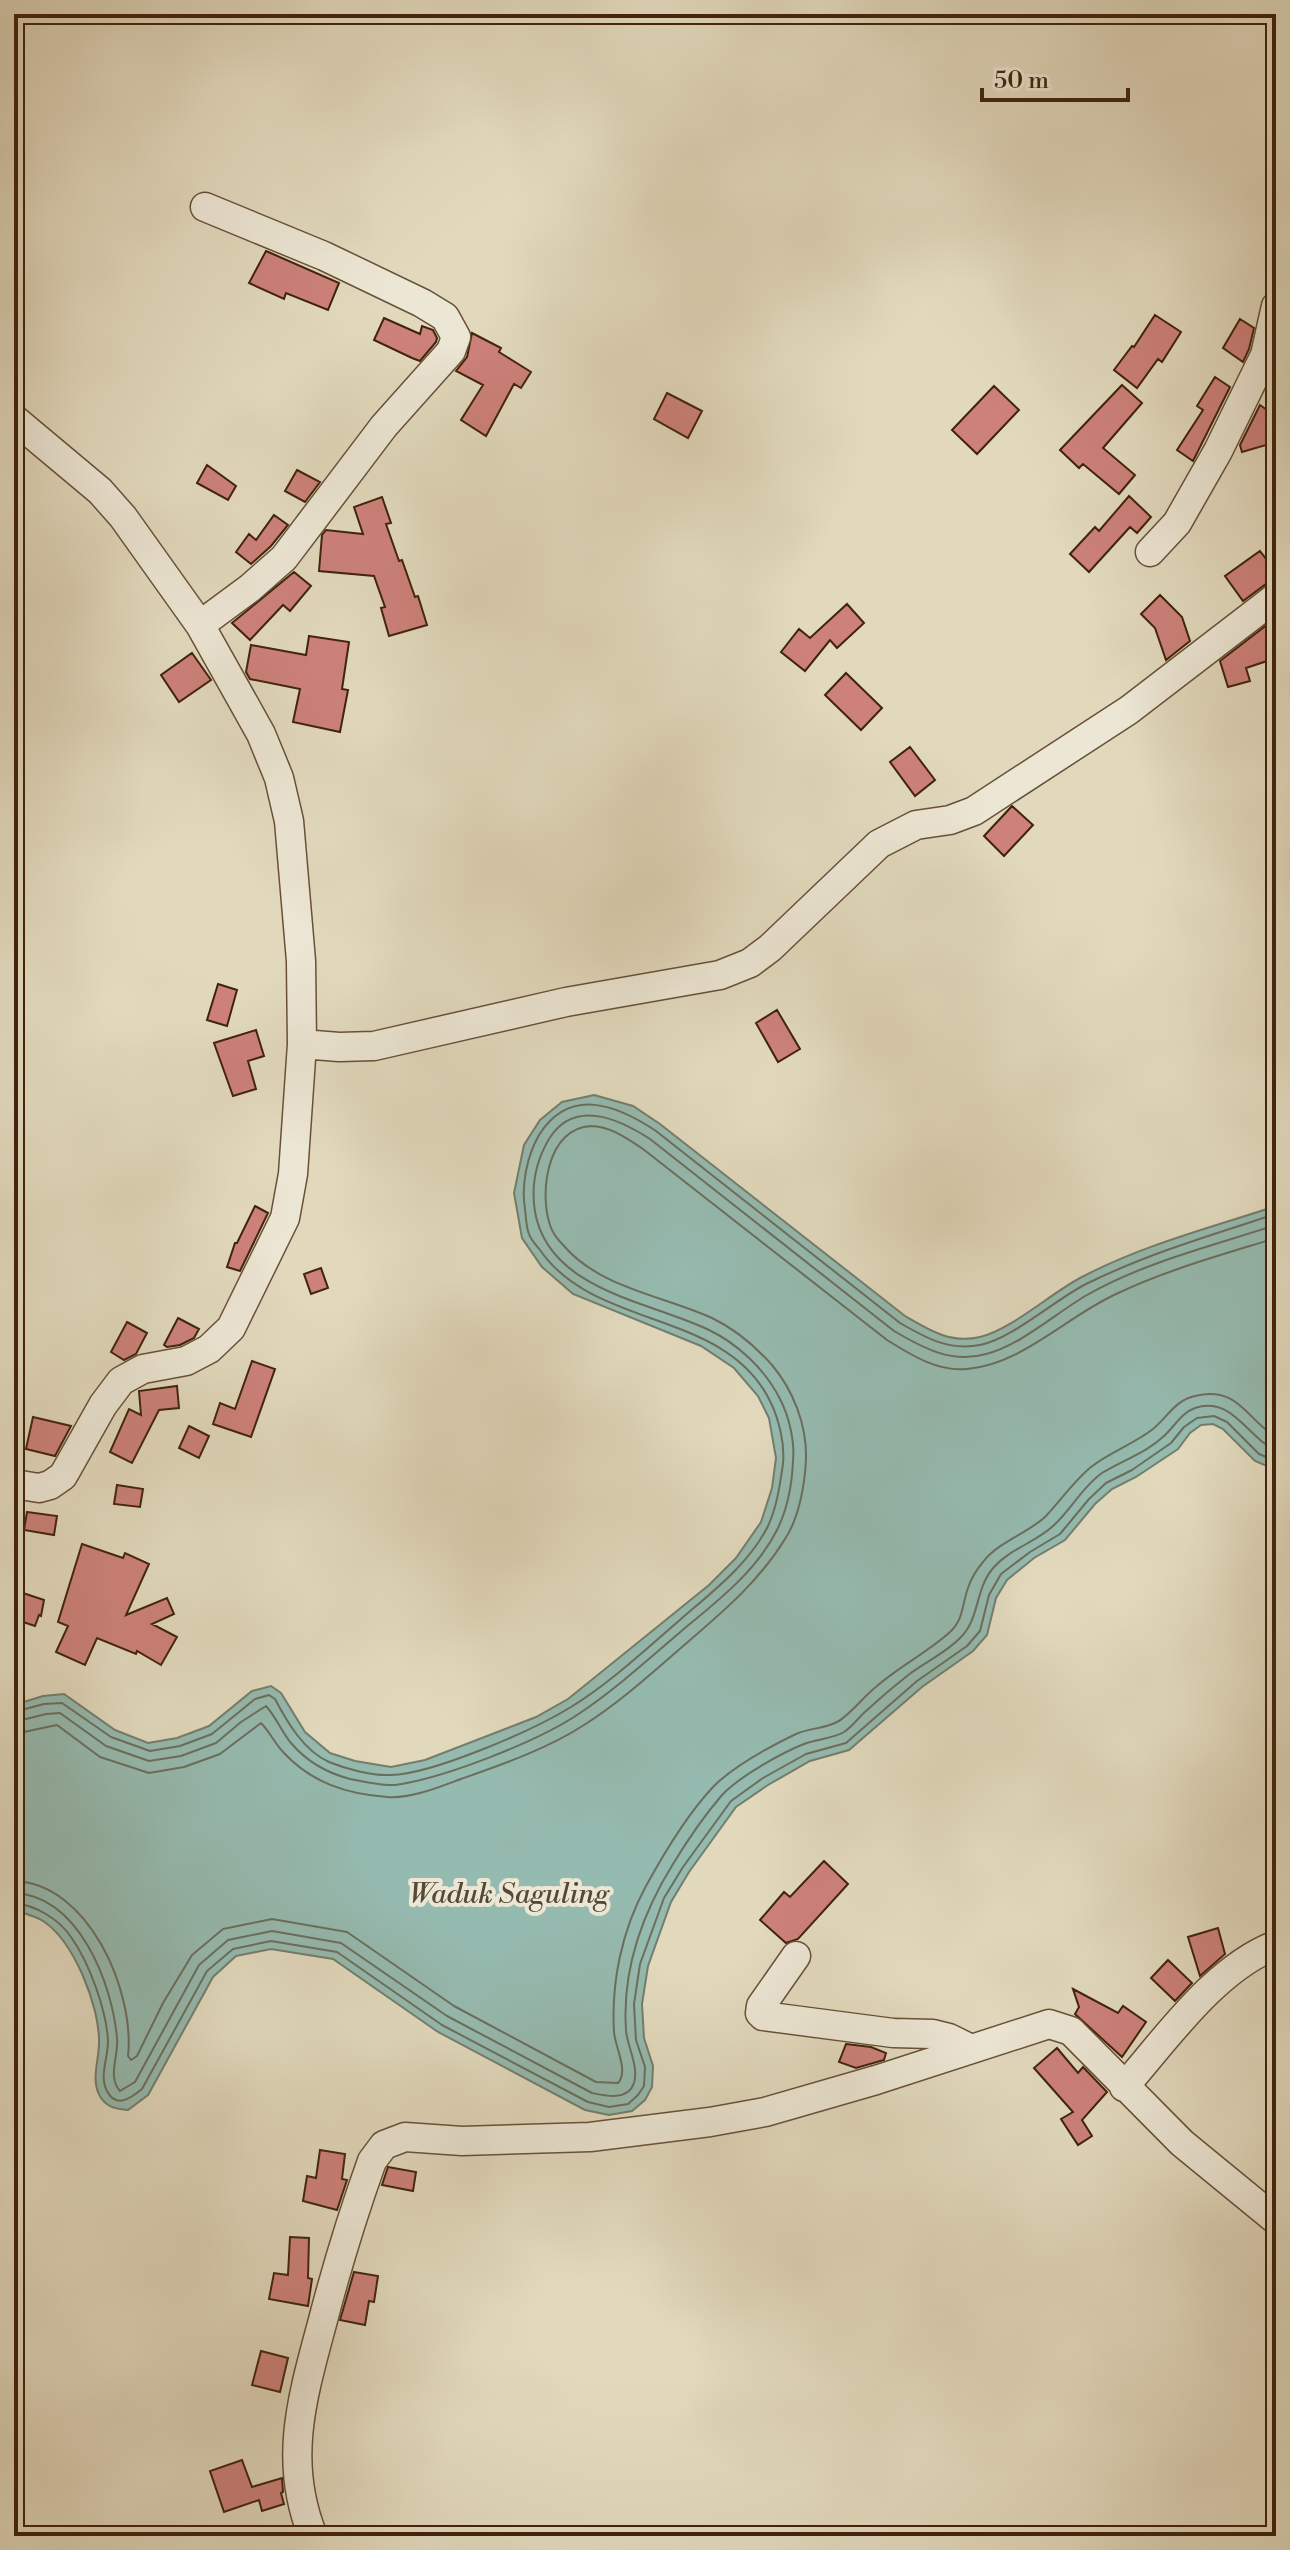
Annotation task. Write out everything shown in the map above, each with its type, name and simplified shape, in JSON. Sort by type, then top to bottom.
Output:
[{"type":"street","points":[[200,625],[284,558],[384,426],[451,351],[456,337],[445,317],[422,303],[324,256],[205,207]]},
{"type":"street","points":[[1150,552],[1177,523],[1218,451],[1265,355],[1276,306]]},
{"type":"street","points":[[14,419],[100,491],[123,517],[200,625],[261,734],[279,778],[289,821],[301,961],[302,1044],[293,1174],[285,1218],[231,1328],[209,1349],[186,1361],[143,1369],[121,1381],[103,1405],[63,1476],[39,1488],[14,1484]]},
{"type":"street","points":[[302,1044],[374,1046],[566,1002],[720,975],[750,963],[770,948],[879,844],[916,825],[950,820],[974,811],[1129,710],[1276,597]]},
{"type":"street","points":[[1124,2087],[1209,1992],[1246,1960],[1276,1945]]},
{"type":"street","points":[[796,1956],[761,2006],[763,2016],[893,2033],[933,2034],[971,2049]]},
{"type":"street","points":[[313,2536],[299,2489],[297,2428],[340,2251],[372,2161],[384,2145],[405,2137],[462,2141],[590,2137],[710,2122],[765,2112],[1049,2024],[1071,2031],[1182,2143],[1276,2220]]},
{"type":"water","name":"Waduk Saguling","points":[[594,1095],[633,1106],[660,1124],[905,1316],[932,1331],[959,1339],[992,1333],[1104,1266],[1176,1238],[1276,1206],[1276,1470],[1255,1461],[1223,1429],[1213,1424],[1201,1425],[1190,1433],[1178,1449],[1112,1489],[1065,1540],[1034,1558],[1007,1580],[996,1598],[987,1635],[973,1651],[922,1687],[849,1750],[810,1761],[736,1807],[671,1902],[648,1966],[642,2004],[644,2038],[653,2066],[652,2087],[645,2100],[632,2111],[609,2115],[585,2110],[438,2032],[333,1959],[271,1949],[236,1956],[213,1977],[148,2095],[128,2110],[110,2106],[101,2098],[96,2085],[98,2028],[90,1994],[75,1959],[65,1943],[40,1919],[14,1910],[14,1705],[43,1696],[64,1694],[115,1730],[148,1743],[177,1738],[209,1726],[252,1691],[271,1686],[281,1693],[305,1732],[330,1753],[391,1767],[425,1760],[536,1717],[568,1699],[709,1585],[736,1558],[761,1522],[772,1488],[776,1458],[769,1418],[758,1396],[734,1368],[701,1346],[573,1294],[542,1267],[522,1238],[514,1193],[524,1145],[540,1120],[562,1102]]},
{"type":"building","points":[[266,251],[339,283],[328,310],[286,293],[284,299],[249,283]]},
{"type":"building","points":[[1155,315],[1181,332],[1162,362],[1158,359],[1137,388],[1114,370]]},
{"type":"building","points":[[384,318],[420,334],[422,326],[433,330],[436,342],[420,361],[412,358],[374,340]]},
{"type":"building","points":[[1240,319],[1254,328],[1243,362],[1223,348]]},
{"type":"building","points":[[472,333],[501,348],[499,352],[531,372],[521,388],[514,384],[486,436],[461,420],[483,385],[456,371],[467,357]]},
{"type":"building","points":[[1215,377],[1230,387],[1193,461],[1177,450],[1203,410],[1197,406]]},
{"type":"building","points":[[1122,385],[1142,403],[1103,448],[1135,475],[1119,494],[1083,464],[1079,468],[1060,450]]},
{"type":"building","points":[[994,386],[1019,410],[977,454],[952,430]]},
{"type":"building","points":[[667,393],[702,411],[688,438],[654,419]]},
{"type":"building","points":[[1260,405],[1267,410],[1276,442],[1242,452],[1240,445]]},
{"type":"building","points":[[207,465],[236,486],[228,500],[197,483]]},
{"type":"building","points":[[297,470],[320,482],[305,502],[285,491]]},
{"type":"building","points":[[1129,496],[1151,517],[1137,533],[1130,527],[1089,572],[1070,554],[1095,527],[1099,531]]},
{"type":"building","points":[[382,497],[391,523],[386,524],[399,561],[402,560],[415,597],[418,596],[427,625],[389,636],[381,608],[385,607],[374,576],[319,571],[322,535],[326,530],[363,534],[354,507]]},
{"type":"building","points":[[274,515],[288,525],[251,564],[236,552],[249,534],[256,540]]},
{"type":"building","points":[[1260,551],[1276,572],[1276,580],[1243,601],[1225,576]]},
{"type":"building","points":[[294,572],[311,586],[290,611],[283,605],[250,640],[232,623]]},
{"type":"building","points":[[1160,595],[1182,617],[1190,641],[1166,660],[1155,628],[1141,614]]},
{"type":"building","points":[[847,604],[864,623],[837,648],[830,640],[805,671],[781,652],[799,629],[810,638]]},
{"type":"building","points":[[1276,622],[1276,658],[1246,668],[1250,681],[1228,687],[1220,661],[1268,624]]},
{"type":"building","points":[[309,636],[349,642],[342,689],[348,690],[340,732],[293,722],[300,689],[250,679],[246,672],[251,645],[306,655]]},
{"type":"building","points":[[192,653],[211,680],[179,702],[161,675]]},
{"type":"building","points":[[846,673],[882,708],[861,730],[825,695]]},
{"type":"building","points":[[910,747],[935,780],[915,796],[890,762]]},
{"type":"building","points":[[1012,806],[1033,825],[1004,856],[984,836]]},
{"type":"building","points":[[218,984],[237,990],[227,1026],[207,1020]]},
{"type":"building","points":[[777,1010],[800,1049],[778,1062],[756,1023]]},
{"type":"building","points":[[256,1030],[264,1056],[248,1061],[256,1089],[233,1096],[214,1043]]},
{"type":"building","points":[[255,1206],[268,1213],[240,1271],[227,1267],[235,1243]]},
{"type":"building","points":[[321,1268],[328,1288],[311,1294],[304,1274]]},
{"type":"building","points":[[178,1318],[199,1329],[194,1338],[167,1347],[164,1345]]},
{"type":"building","points":[[127,1322],[147,1333],[136,1354],[124,1360],[111,1352]]},
{"type":"building","points":[[252,1361],[275,1369],[251,1437],[213,1424],[220,1403],[235,1409]]},
{"type":"building","points":[[177,1386],[179,1408],[159,1410],[132,1463],[110,1452],[129,1409],[141,1415],[139,1391]]},
{"type":"building","points":[[33,1417],[71,1426],[55,1456],[26,1449]]},
{"type":"building","points":[[189,1426],[209,1436],[199,1458],[179,1448]]},
{"type":"building","points":[[117,1485],[143,1489],[140,1507],[114,1504]]},
{"type":"building","points":[[27,1512],[57,1516],[54,1535],[24,1530]]},
{"type":"building","points":[[82,1544],[123,1558],[125,1553],[149,1564],[126,1615],[167,1598],[174,1614],[152,1624],[177,1637],[161,1665],[137,1651],[136,1654],[97,1638],[85,1665],[56,1652],[68,1626],[58,1622]]},
{"type":"building","points":[[14,1590],[44,1600],[35,1626],[14,1619]]},
{"type":"building","points":[[824,1861],[848,1884],[798,1939],[786,1943],[760,1920],[784,1892],[790,1897]]},
{"type":"building","points":[[1218,1928],[1225,1954],[1200,1976],[1188,1937]]},
{"type":"building","points":[[1168,1960],[1192,1983],[1175,2001],[1151,1978]]},
{"type":"building","points":[[1073,1989],[1118,2013],[1123,2006],[1146,2022],[1122,2057],[1075,2014],[1079,2007]]},
{"type":"building","points":[[846,2044],[871,2047],[886,2053],[884,2060],[856,2068],[839,2062]]},
{"type":"building","points":[[1057,2048],[1078,2073],[1083,2067],[1107,2092],[1082,2120],[1092,2136],[1078,2145],[1061,2119],[1073,2112],[1034,2068]]},
{"type":"building","points":[[320,2150],[345,2154],[342,2179],[347,2180],[337,2210],[303,2201],[307,2176],[316,2178]]},
{"type":"building","points":[[388,2167],[416,2172],[413,2191],[382,2185]]},
{"type":"building","points":[[290,2237],[309,2238],[308,2278],[312,2279],[308,2306],[269,2299],[274,2273],[288,2275]]},
{"type":"building","points":[[354,2272],[378,2276],[374,2302],[369,2301],[365,2325],[340,2320]]},
{"type":"building","points":[[261,2351],[288,2358],[280,2392],[252,2385]]},
{"type":"building","points":[[242,2460],[252,2487],[282,2478],[284,2504],[262,2511],[259,2500],[224,2512],[210,2471]]}]
